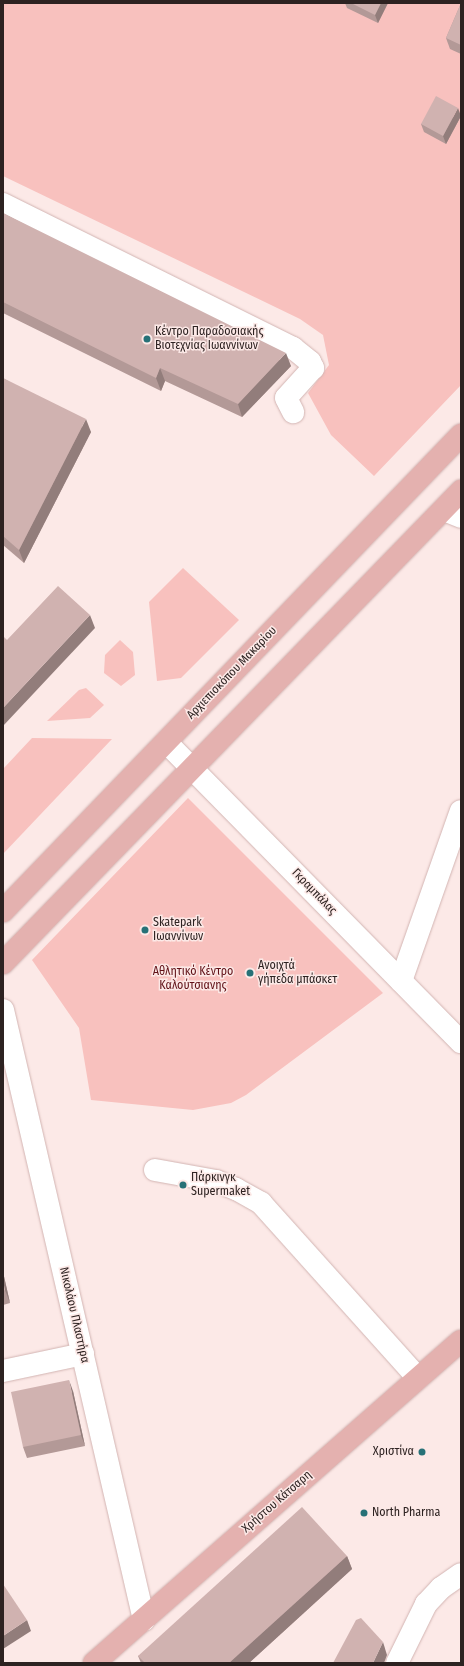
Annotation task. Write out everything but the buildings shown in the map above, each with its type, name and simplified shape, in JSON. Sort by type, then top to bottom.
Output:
[{"type":"main road","name":"Αρχιεπισκόπου Μακαρίου","points":[[3,911],[461,435]]},
{"type":"main road","points":[[3,963],[192,767],[452,513],[461,491]]},
{"type":"main road","name":"Χρήστου Κάτσαρη","points":[[94,1663],[461,1341]]},
{"type":"street","points":[[3,204],[293,348],[310,362],[313,368],[286,398],[293,412]]},
{"type":"street","name":"Γκραμπάλας","points":[[166,742],[461,1042]]},
{"type":"street","points":[[401,981],[461,811]]},
{"type":"street","name":"Νικολάου Πλαστήρα","points":[[3,1010],[144,1620]]},
{"type":"street","points":[[155,1170],[216,1181],[236,1189],[261,1203],[418,1378]]},
{"type":"street","points":[[3,1371],[83,1354]]},
{"type":"street","points":[[398,1663],[426,1604],[441,1588],[461,1574]]},
{"type":"green space","points":[[3,3],[461,3],[461,385],[374,476],[331,435],[308,393],[329,365],[323,335],[300,319],[3,176]]},
{"type":"green space","points":[[183,568],[239,620],[181,678],[157,681],[149,602]]},
{"type":"green space","points":[[120,640],[133,652],[135,675],[121,686],[104,673],[105,655]]},
{"type":"green space","points":[[86,688],[104,705],[90,718],[47,721],[79,690]]},
{"type":"green space","points":[[32,738],[112,739],[3,854],[3,769]]},
{"type":"green space","name":"Αθλητικό Κέντρο Καλούτσιανης","points":[[188,798],[383,993],[246,1095],[231,1103],[193,1110],[91,1100],[79,1028],[32,960]]},
{"type":"place","name":"Κέντρο Παραδοσιακής Βιοτεχνίας Ιωαννίνων","points":[[147,339]]},
{"type":"place","name":"Skatepark Ιωαννίνων","points":[[145,930]]},
{"type":"place","name":"Ανοιχτά γήπεδα μπάσκετ","points":[[250,973]]},
{"type":"place","name":"Πάρκινγκ Supermaket","points":[[183,1185]]},
{"type":"place","name":"Χριστίνα","points":[[422,1452]]},
{"type":"place","name":"North Pharma","points":[[364,1513]]}]
